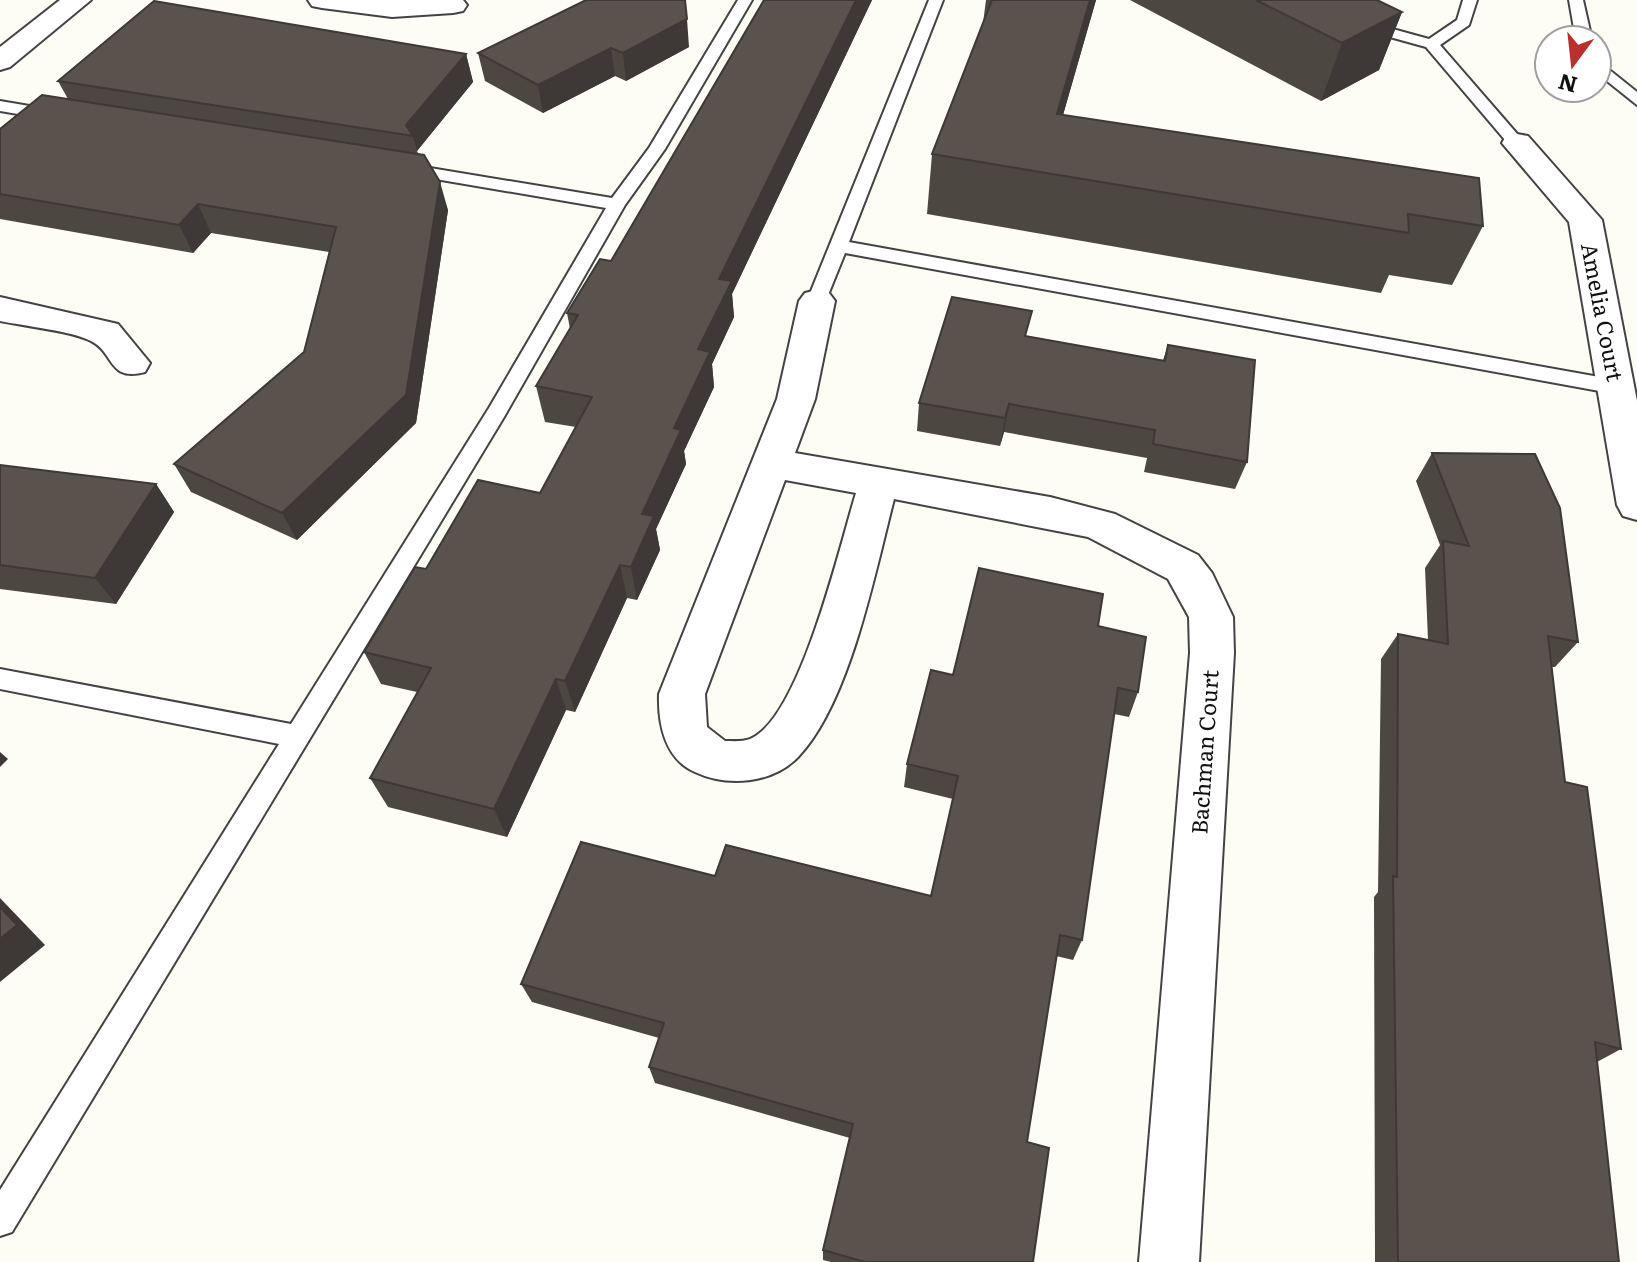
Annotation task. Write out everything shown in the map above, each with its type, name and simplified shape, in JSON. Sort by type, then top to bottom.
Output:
[{"type":"street","points":[[0,61],[77,0]]},
{"type":"street","points":[[322,0],[392,9],[453,5]]},
{"type":"street","name":"Amelia Court","points":[[1517,143],[1585,220],[1636,496]]},
{"type":"street","points":[[817,301],[796,399],[682,694],[683,725],[699,752],[727,764],[756,760],[780,744],[802,716],[832,637],[879,481]]},
{"type":"street","points":[[0,309],[105,332],[132,363]]},
{"type":"street","name":"Bachman Court","points":[[770,463],[879,481],[1100,525],[1183,567],[1197,585],[1211,617],[1211,669],[1169,1262]]},
{"type":"lane","points":[[0,1220],[497,412],[617,204],[657,149],[745,0]]},
{"type":"lane","points":[[817,301],[936,0]]},
{"type":"lane","points":[[1318,0],[1384,31],[1431,44],[1517,143]]},
{"type":"lane","points":[[1431,44],[1464,22],[1470,0]]},
{"type":"lane","points":[[1576,0],[1581,24]]},
{"type":"lane","points":[[1613,79],[1637,100]]},
{"type":"lane","points":[[0,106],[74,118]]},
{"type":"lane","points":[[377,165],[617,204]]},
{"type":"lane","points":[[839,246],[1616,387]]},
{"type":"lane","points":[[0,679],[297,736]]},
{"type":"building","points":[[586,0],[685,0],[687,19],[623,53],[611,48],[538,85],[478,53]]},
{"type":"building","points":[[764,0],[856,0],[719,279],[732,281],[698,349],[710,352],[674,428],[681,430],[642,514],[654,516],[631,567],[620,565],[565,681],[556,679],[494,809],[370,778],[431,668],[364,652],[415,567],[426,569],[478,480],[540,493],[592,397],[536,386],[578,315],[567,313],[600,259],[611,261]]},
{"type":"building","points":[[992,0],[1090,0],[1057,114],[1479,178],[1483,226],[1408,214],[1409,233],[932,154]]},
{"type":"building","points":[[1256,0],[1377,0],[1402,12],[1342,43]]},
{"type":"building","points":[[154,1],[466,54],[406,125],[413,136],[58,81]]},
{"type":"building","points":[[42,95],[424,155],[440,182],[406,395],[282,513],[174,464],[304,352],[336,227],[198,204],[179,225],[0,194],[0,129]]},
{"type":"building","points":[[952,297],[1032,311],[1025,336],[1165,361],[1168,345],[1255,360],[1247,462],[1153,444],[1155,430],[1009,404],[1005,418],[919,403]]},
{"type":"building","points":[[1432,453],[1535,454],[1560,508],[1578,642],[1548,636],[1565,782],[1587,787],[1621,1049],[1595,1042],[1619,1262],[1398,1262],[1393,876],[1397,877],[1398,634],[1448,644],[1443,541],[1469,546]]},
{"type":"building","points":[[0,465],[156,484],[95,578],[0,565]]},
{"type":"building","points":[[979,568],[1103,594],[1098,626],[1146,637],[1138,692],[1118,688],[1082,940],[1060,935],[1027,1142],[1049,1148],[1033,1262],[865,1262],[823,1250],[853,1124],[649,1067],[664,1023],[521,984],[581,842],[715,876],[726,845],[931,896],[958,776],[907,764],[931,670],[953,675]]},
{"type":"building","points":[[0,907],[17,925],[0,939]]}]
